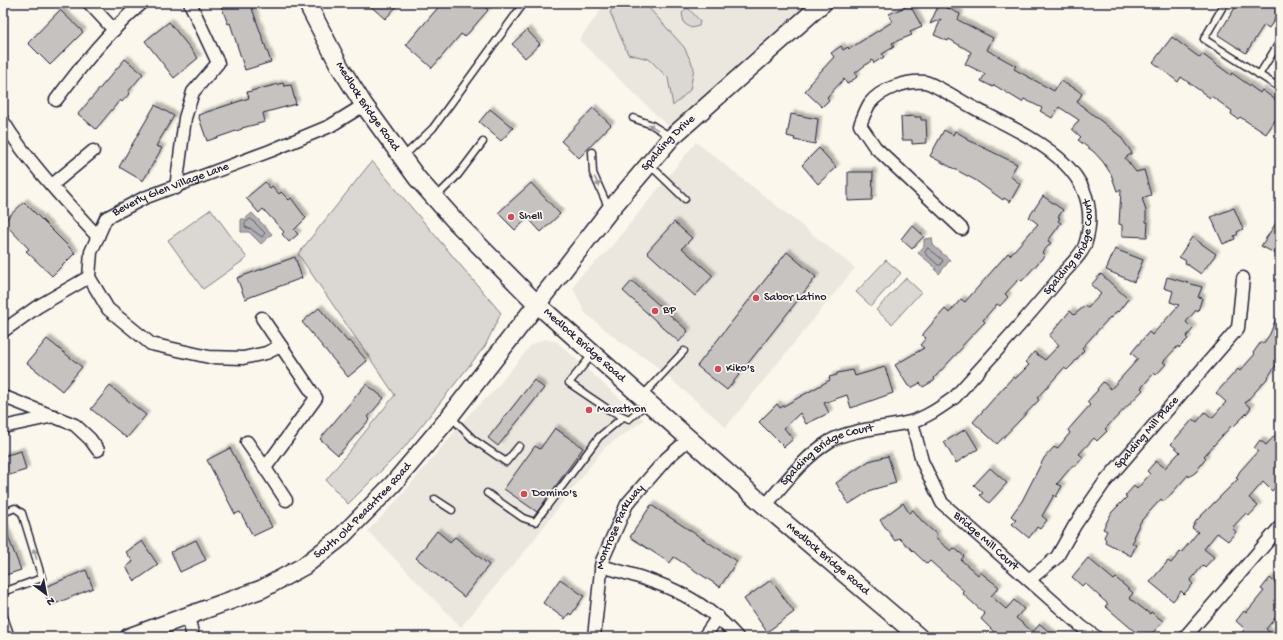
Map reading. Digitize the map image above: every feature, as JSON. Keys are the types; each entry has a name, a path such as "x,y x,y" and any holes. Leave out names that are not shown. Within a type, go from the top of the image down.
{"main road":[{"name":"Medlock Bridge Road","path":"307,3 340,67 364,105 402,158 457,223 537,304 765,506 918,637"},
{"name":"Spalding Drive","path":"537,304 610,210 672,137 823,3"},
{"name":"South Old Peachtree Road","path":"129,637 262,589 304,566 340,538 393,484 450,416 537,304"}],"street":[{"path":"89,3 114,30"},
{"path":"56,100 82,66 114,30 142,3"},
{"path":"176,188 184,118 193,92 218,63 190,3"},
{"name":"Spalding Bridge Court","path":"765,506 802,464 829,442 842,436 912,422 937,410 955,397 1056,283 1084,246 1090,220 1086,193 1073,172 1057,155 1004,124 926,82 896,86 882,93 870,103 860,125 875,147 962,229"},
{"name":"Beverly Glen Village Lane","path":"89,277 91,252 106,218 144,198 176,188 323,129 364,105"},
{"path":"3,121 11,134 52,185 98,237"},
{"path":"52,185 93,151"},
{"path":"3,331 37,307 89,277 108,309 151,344 209,358 242,358 266,353 281,346"},
{"name":"Spalding Mill Place","path":"1029,580 1057,557 1075,525 1104,483 1238,328 1243,278"},
{"path":"262,318 316,398 265,468"},
{"path":"3,398 7,398 75,425 90,439 98,450"},
{"path":"3,427 54,416"},
{"name":"Bridge Mill Court","path":"912,422 922,461 942,502 1029,580 1096,637"},
{"name":"Montrose Parkway","path":"594,637 601,566 627,504 666,458 690,438"},
{"path":"247,442 286,500"},
{"path":"1185,637 1280,527"},
{"path":"601,566 647,578 687,595 718,617 737,637"},
{"path":"188,616 193,637"},
{"path":"704,637 718,617"}],"lane":[{"path":"402,158 433,128 524,3"},
{"path":"1225,3 1204,39 1280,88"},
{"path":"1258,75 1280,41"},
{"path":"633,118 652,125 672,137"},
{"path":"435,198 458,175 483,142"},
{"path":"592,152 593,173 610,210"},
{"path":"649,164 685,199"},
{"path":"594,353 569,383 609,410 628,419 684,351"},
{"path":"450,416 474,440 506,462 518,446"},
{"path":"487,493 523,518 535,522 599,437 623,417"},
{"path":"434,499 452,510"},
{"path":"3,512 15,508 22,513 42,578 3,592"},
{"path":"3,614 11,637"}],"shaded area":[{"path":"606,3 823,3 675,133 579,40"},
{"path":"618,3 647,3 648,7 684,47 694,68 690,90 673,106 668,78 649,59 628,54 610,12"},
{"path":"687,8 700,21 699,26 691,28 684,23 682,13"},
{"path":"696,142 855,268 726,427 652,363 619,341 585,313 573,288 578,278 607,252"},
{"path":"372,161 501,313 485,346 403,449 348,504 326,480 395,395 298,254"},
{"path":"211,209 247,258 203,289 168,240"},
{"path":"886,260 901,273 871,306 856,292"},
{"path":"906,278 921,292 892,324 876,310"},
{"path":"545,339 557,342 644,420 604,448 526,550 461,627 368,531 399,498 472,411 493,392 531,345"}],"water":[{"path":"252,213 272,234 261,244 249,232 241,232 241,219 245,219"},
{"path":"932,238 933,245 950,260 939,274 935,270 936,268 918,253 924,246 924,239"}],"building":[{"path":"220,3 250,3 271,62 245,70 230,23 228,24"},
{"path":"367,3 400,3 385,19"},
{"path":"442,3 480,3 488,10 465,37 461,34 432,68 406,45"},
{"path":"1238,3 1280,3 1280,11 1269,28 1264,25 1246,53 1218,35"},
{"path":"939,4 960,14 958,20 993,38 987,50 1016,66 1014,69 1054,91 1060,81 1076,89 1082,94 1077,102 1120,136 1132,153 1125,158 1136,172 1144,170 1151,195 1142,198 1146,211 1146,222 1148,222 1147,237 1122,236 1122,225 1119,224 1121,190 1117,191 1111,174 1103,162 1094,152 1078,140 1081,137 1072,129 1079,120 1059,107 1052,118 1040,111 1042,108 1024,99 1022,102 994,85 993,87 981,81 985,74 965,64 971,52 949,39 948,41 934,35 941,19 930,24"},
{"path":"910,5 922,27 910,32 912,35 892,43 894,47 882,54 884,57 874,63 872,60 855,73 857,77 847,84 844,79 827,97 829,100 822,107 805,91 811,84 810,83 834,57 831,53 841,46 843,50 848,47 849,49 892,22 889,14"},
{"path":"60,10 83,32 50,65 28,43"},
{"path":"169,22 198,58 174,78 145,41"},
{"path":"527,30 540,44 525,58 512,44"},
{"path":"1172,37 1200,58 1202,54 1231,75 1232,73 1260,93 1262,90 1280,103 1280,113 1266,134 1240,117 1238,119 1231,114 1232,111 1211,96 1210,98 1181,77 1178,82 1153,62"},
{"path":"125,59 143,74 128,92 130,93 122,102 120,100 96,129 78,114"},
{"path":"283,83 284,86 291,85 296,104 263,113 265,122 242,128 207,141 198,115 249,98 247,92"},
{"path":"155,105 174,116 156,146 162,148 143,181 119,167"},
{"path":"593,108 611,125 579,158 561,141"},
{"path":"490,109 513,128 501,141 479,122"},
{"path":"791,114 818,119 815,144 794,140 795,138 787,136"},
{"path":"901,117 921,117 921,120 926,120 927,143 912,144 912,140 902,140"},
{"path":"944,130 953,135 955,131 967,138 966,139 1017,164 1010,176 1020,184 1010,202 1004,198 1003,200 975,180 930,156"},
{"path":"819,148 836,167 818,184 802,165"},
{"path":"848,172 873,172 872,200 848,201"},
{"path":"265,182 270,188 272,186 279,194 281,192 289,200 291,198 306,218 294,230 298,234 289,242 282,234 284,232 263,209 259,213 246,198"},
{"path":"531,183 560,214 541,232 528,218 515,230 498,213"},
{"path":"1043,196 1063,210 1058,217 1060,218 1058,221 1061,223 1048,241 1051,243 1042,253 1045,255 1022,281 1019,279 1005,294 1008,297 1000,306 997,304 983,320 985,322 934,378 935,380 923,387 920,383 911,388 908,386 895,365 924,348 920,345 926,338 922,335 945,309 949,313 961,299 965,302 1008,253 1010,255 1038,224 1029,217"},
{"path":"24,202 75,253 52,276 26,251 29,249 3,222"},
{"path":"1234,208 1243,229 1237,232 1238,234 1234,236 1235,239 1223,244 1211,217"},
{"path":"1280,217 1280,256 1261,246"},
{"path":"674,222 692,238 682,248 713,276 695,296 647,252"},
{"path":"912,225 924,236 912,249 901,239"},
{"path":"1192,237 1216,254 1201,274 1179,257"},
{"path":"1115,249 1143,260 1134,282 1106,270"},
{"path":"787,252 816,277 727,390 697,366"},
{"path":"295,257 302,278 245,299 237,278"},
{"path":"1101,274 1128,299 1118,312 1117,311 1111,318 1110,317 1082,348 1084,350 1073,364 1067,370 1064,368 1037,398 1039,400 997,444 973,422 1013,377 1015,379 1029,365 1026,362 1034,352 1045,360 1059,345 1049,336 1070,311 1074,315 1085,306 1088,308 1101,294 1091,285"},
{"path":"1167,277 1202,287 1198,297 1202,298 1198,311 1196,310 1186,322 1193,329 1186,337 1188,339 1179,348 1178,346 1163,362 1166,364 1156,375 1154,373 1141,388 1143,390 1105,429 1107,431 1097,441 1094,438 1079,454 1083,457 1075,467 1073,465 1057,484 1062,486 1056,497 1054,495 1042,516 1047,520 1040,529 1037,527 1029,538 1012,524 1016,520 1011,516 1022,501 1044,458 1054,447 1057,449 1070,433 1068,430 1090,405 1087,402 1098,390 1097,389 1103,382 1111,389 1138,359 1131,353 1149,332 1152,335 1179,305 1170,302 1173,291 1164,288"},
{"name":"BP","path":"632,281 688,331 679,342 623,291"},
{"path":"319,308 348,342 350,341 367,361 348,377 302,322"},
{"path":"1279,310 1280,359 1266,380 1245,403 1251,408 1234,426 1232,425 1204,456 1206,458 1196,472 1189,477 1188,475 1164,502 1161,499 1141,521 1133,537 1135,538 1132,543 1136,545 1131,556 1105,542 1106,540 1104,537 1107,531 1103,529 1112,512 1127,497 1125,496 1134,486 1137,489 1150,474 1147,471 1156,461 1165,468 1180,452 1171,444 1193,419 1197,422 1205,412 1212,418 1226,402 1216,393 1238,369 1240,371 1255,354 1253,353 1261,342 1263,344 1270,334"},
{"path":"47,339 82,367 62,391 27,363"},
{"path":"885,367 893,393 851,408 847,395 824,403 829,413 806,424 800,413 784,428 793,439 784,447 759,422 777,404 780,408 830,380 829,377 837,375 837,373 853,370 855,376"},
{"path":"534,380 544,388 498,446 488,438"},
{"path":"366,384 384,398 368,417 370,419 338,455 320,439"},
{"path":"110,386 146,415 127,438 91,409"},
{"path":"555,428 583,448 537,512 504,489 535,446 540,449"},
{"path":"966,429 978,449 956,463 944,442"},
{"path":"1280,430 1280,482 1272,491 1263,482 1249,498 1258,506 1249,516 1246,513 1232,528 1236,532 1228,541 1217,533 1204,549 1214,557 1205,567 1203,565 1190,581 1193,584 1184,594 1181,591 1173,601 1150,582 1168,561 1171,563 1180,552 1181,553 1198,532 1192,528 1196,521 1238,479 1236,478 1240,471 1258,451 1254,448 1260,440 1266,445"},
{"path":"230,448 272,527 253,536 240,512 235,514 207,460"},
{"path":"21,451 26,470 3,477 3,456"},
{"path":"888,456 896,483 871,490 849,504 836,483 869,461"},
{"path":"990,468 1007,483 989,503 980,495 983,493 974,485"},
{"path":"903,503 909,513 913,510 937,535 935,538 951,551 954,548 964,556 961,560 978,575 980,572 999,587 991,596 1006,609 1014,600 1024,609 1016,618 1033,632 1040,624 1055,637 999,637 981,619 985,614 962,593 964,591 930,561 927,564 899,538 895,541 880,520"},
{"path":"651,505 737,561 720,587 674,557 670,563 630,537"},
{"path":"3,524 21,570 3,576"},
{"path":"437,531 450,542 455,537 489,565 464,597 416,558"},
{"path":"196,540 206,560 180,572 171,552"},
{"path":"142,541 158,565 135,581 126,567 133,562 126,552"},
{"path":"1088,558 1114,580 1116,578 1133,593 1129,598 1150,614 1151,612 1163,621 1149,637 1141,637 1105,606 1108,604 1085,583 1082,586 1072,577"},
{"path":"86,570 93,588 50,606 43,588"},
{"path":"1270,578 1280,587 1280,612 1266,629 1275,637 1238,637 1245,629 1236,621 1244,611 1246,613 1264,591 1261,589"},
{"path":"560,579 584,596 571,615 569,613 565,619 543,603"},
{"path":"771,580 794,612 767,632 744,599"}],"place":[{"name":"Shell","path":"511,217"},
{"name":"Sabor Latino","path":"756,298"},
{"name":"BP","path":"655,311"},
{"name":"Kiko's","path":"718,369"},
{"name":"Marathon","path":"589,410"},
{"name":"Domino's","path":"524,494"}]}
